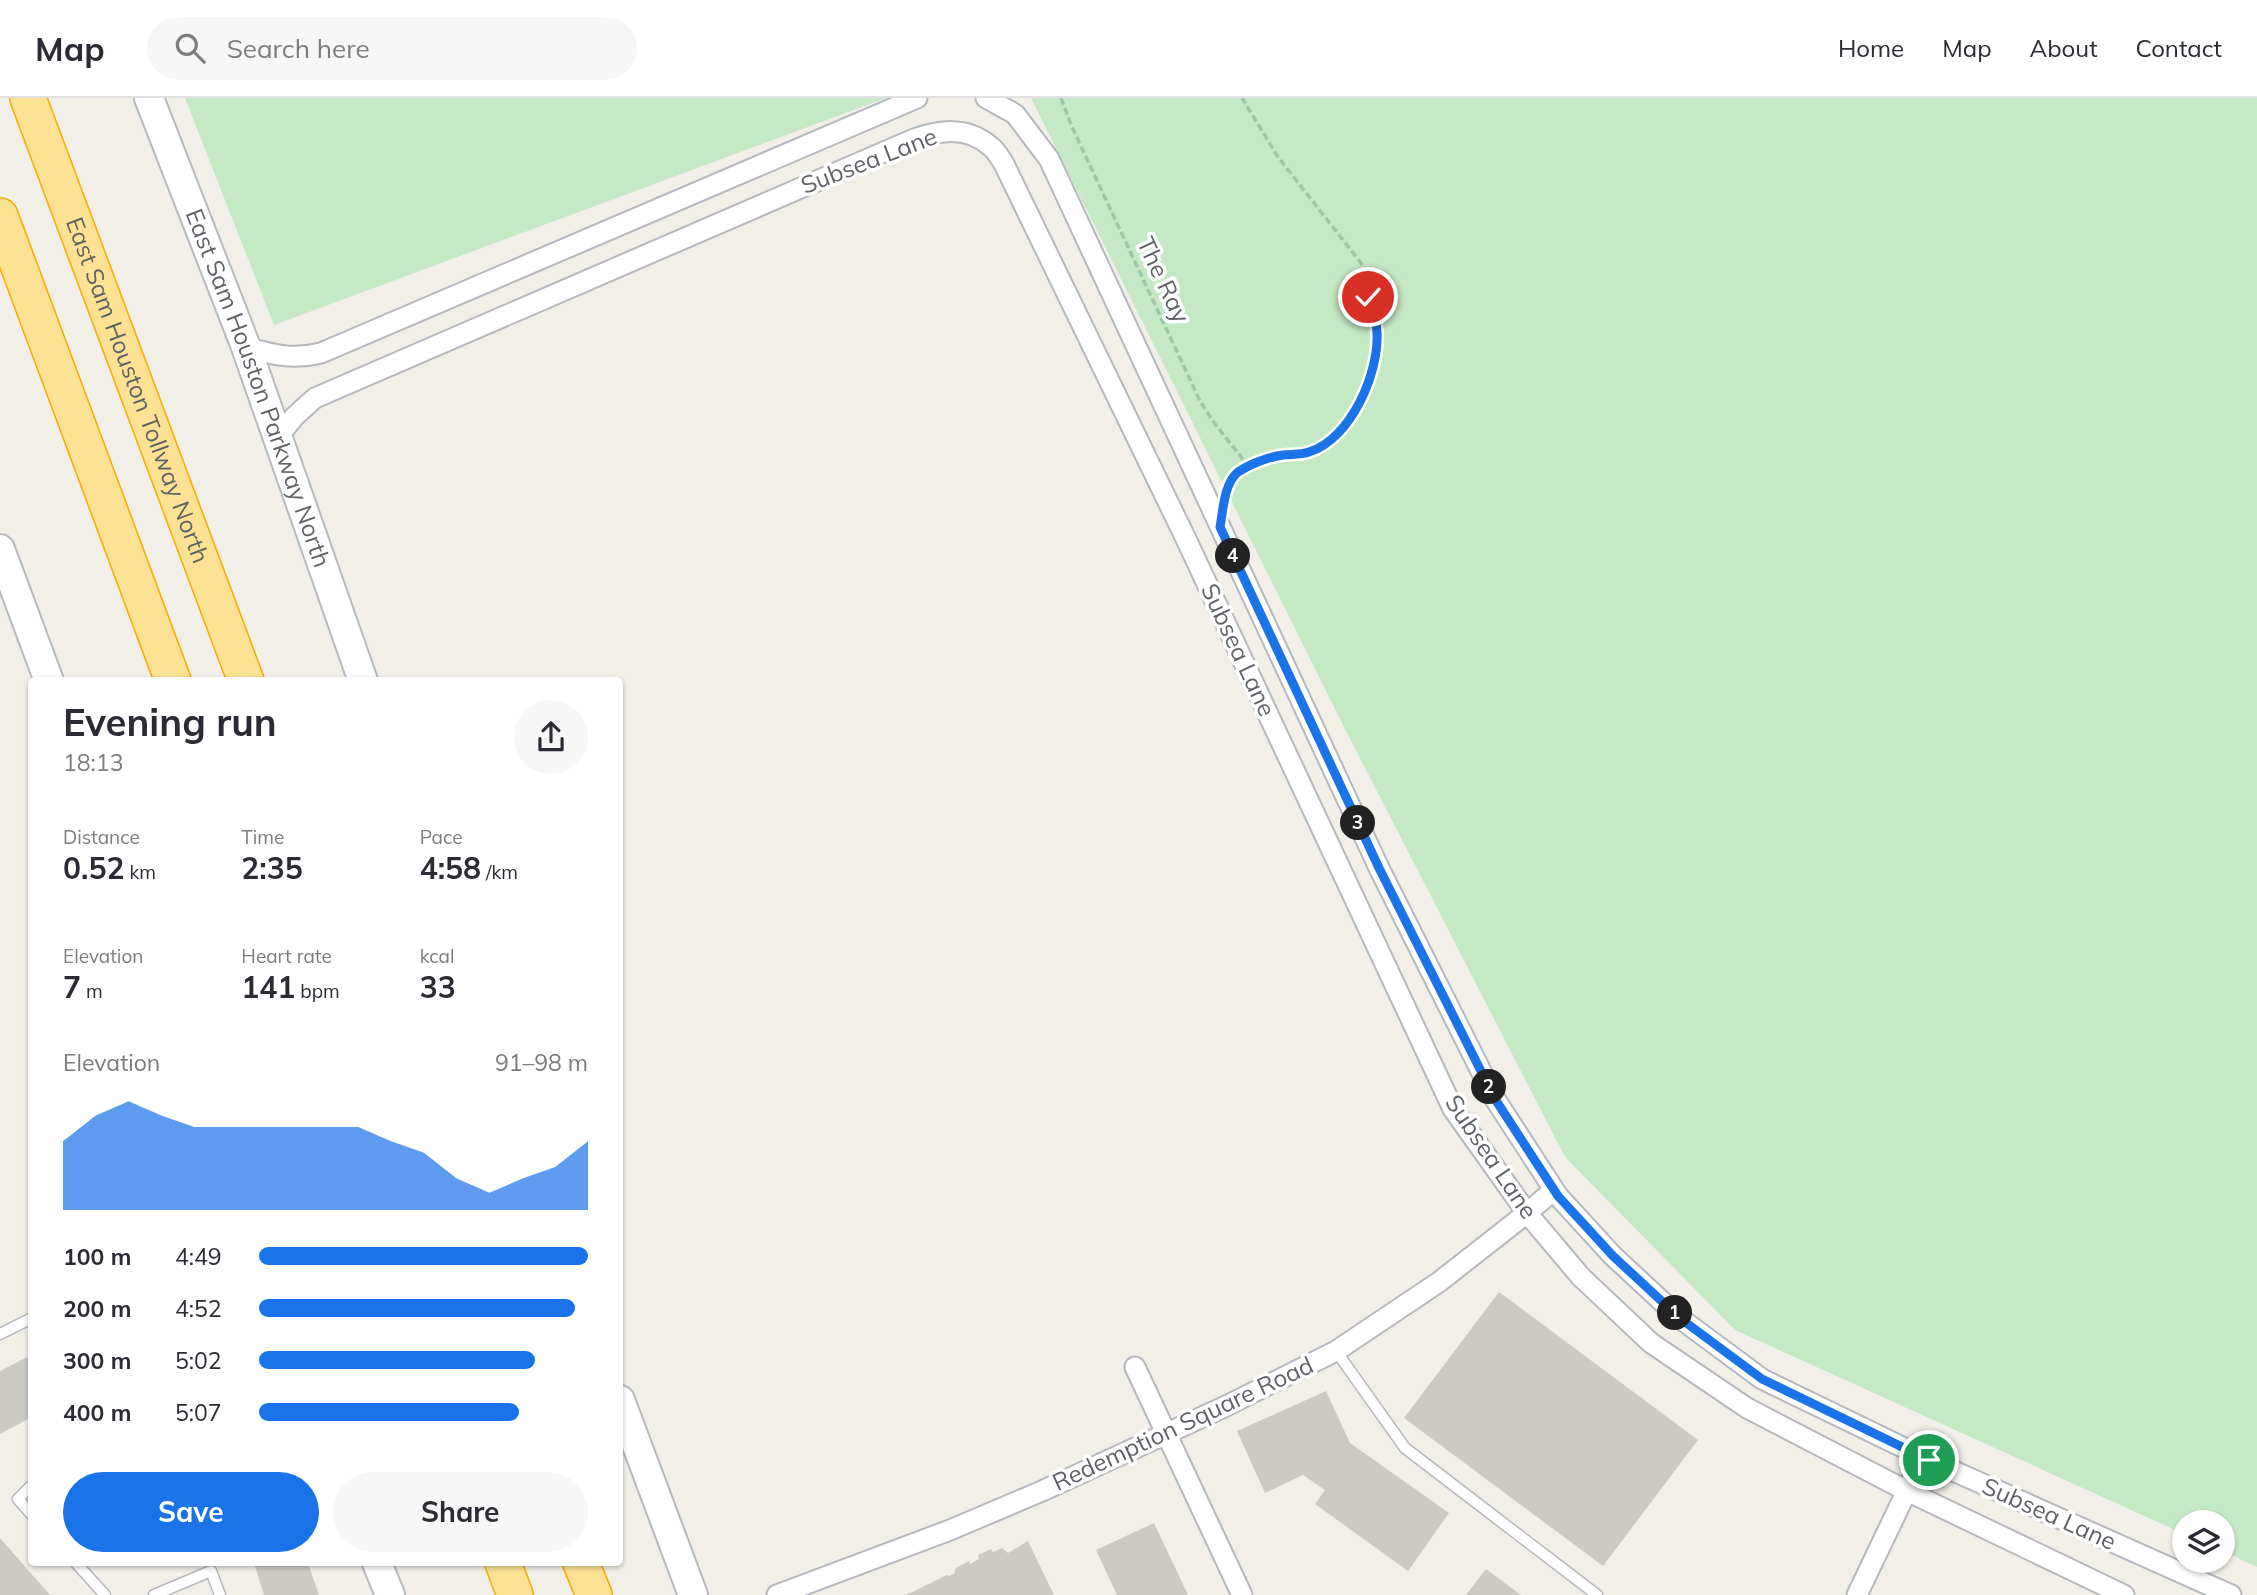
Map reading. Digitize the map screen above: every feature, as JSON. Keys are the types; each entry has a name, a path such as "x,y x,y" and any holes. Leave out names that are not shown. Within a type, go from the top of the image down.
{"highway":[{"name":"East Sam Houston Tollway North","path":"31,104 245,677"},
{"path":"0,216 172,677"},
{"path":"494,1566 502,1595"},
{"path":"504,1566 515,1595"},
{"path":"582,1566 594,1595"}],"main road":[{"name":"East Sam Houston Parkway North","path":"149,98 246,347 362,677"},
{"path":"0,549 48,677"},
{"path":"623,1408 693,1595"},
{"path":"378,1566 390,1595"}],"street":[{"name":"Subsea Lane","path":"246,347 276,355 303,358 321,353 917,98"},
{"name":"Subsea Lane","path":"986,98 1015,114 1049,159 1379,868 1489,1087 1554,1190 1613,1256 1681,1319 1762,1379 1923,1457 2231,1595"},
{"name":"Subsea Lane","path":"277,438 295,416 315,398 914,139 934,132 952,130 971,135 991,146 1004,164 1186,539 1453,1109 1527,1213 1581,1277 1651,1343 1746,1408 1907,1491 2124,1595"},
{"name":"Redemption Square Road","path":"777,1595 821,1583 1042,1491 1336,1351 1438,1282 1554,1190"},
{"path":"1135,1367 1242,1595"},
{"path":"1857,1595 1923,1457"}],"lane":[{"path":"0,1334 28,1320"},
{"path":"1336,1351 1405,1448 1597,1595"},
{"path":"28,1489 18,1499 28,1510"},
{"path":"78,1566 105,1595"},
{"path":"154,1595 210,1567 220,1595"}],"path":[{"name":"The Ray","path":"1061,98 1200,401 1249,467"},
{"path":"1220,527 1229,485 1236,473 1269,458 1310,452 1325,444 1338,432 1363,399 1375,357 1377,333 1361,263 1278,157 1242,98"}],"green space":[{"path":"185,98 886,98 274,325"},
{"path":"1031,98 2257,98 2257,1567 2235,1557 2235,1510 2172,1510 2172,1529 1735,1330 1565,1157 1342,723"}],"building":[{"path":"1499,1292 1698,1440 1603,1566 1404,1418"},
{"path":"28,1359 28,1419 0,1434 0,1371"},
{"path":"1326,1391 1350,1443 1449,1513 1408,1571 1315,1504 1325,1490 1303,1475 1265,1493 1237,1431"},
{"path":"1154,1523 1188,1595 1117,1595 1096,1550"},
{"path":"0,1538 50,1595 0,1595"},
{"path":"1028,1541 1054,1595 906,1595 954,1574 956,1568 969,1561 970,1564 979,1559 978,1555 991,1549 993,1552 1002,1548 1008,1553"},
{"path":"255,1566 309,1566 319,1595 264,1595"},
{"path":"1486,1569 1521,1595 1466,1595"}],"route":[{"path":"1368,297 1377,333 1375,357 1363,399 1352,416 1325,444 1310,452 1269,458 1236,473 1229,485 1220,527 1379,868 1495,1099 1558,1196 1613,1256 1681,1319 1762,1379 1929,1460"}]}
